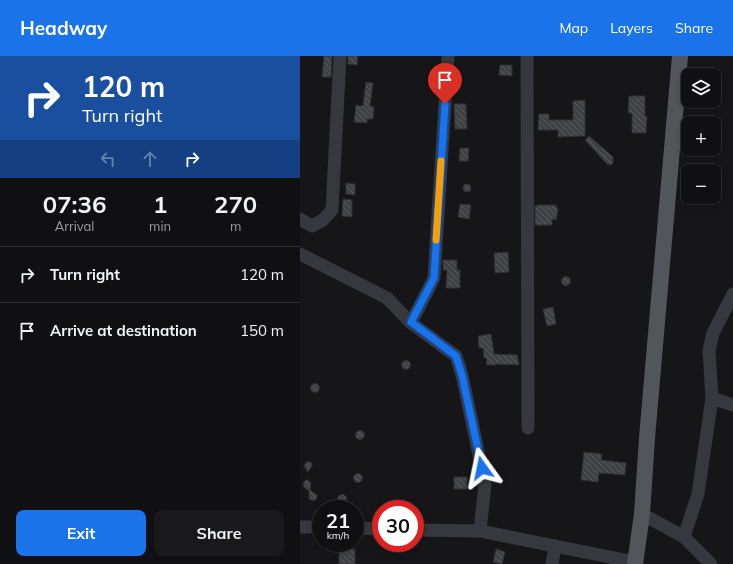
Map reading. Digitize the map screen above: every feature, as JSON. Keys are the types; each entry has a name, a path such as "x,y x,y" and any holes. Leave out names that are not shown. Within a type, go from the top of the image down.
{"main road":[{"path":"635,563 642,514 646,438 680,56"}],"street":[{"path":"300,220 312,226 323,220 332,210 340,56"},
{"path":"411,322 434,278 448,56"},
{"path":"527,56 528,428"},
{"path":"300,254 387,298 411,322 456,356 462,375 485,484 480,531"},
{"path":"684,537 698,494 712,398 709,351 713,333 733,294"},
{"path":"712,398 733,404"},
{"path":"642,514 684,537 694,545 711,564"},
{"path":"300,527 312,527"},
{"path":"424,530 480,531 635,563"},
{"path":"552,564 555,546"}],"building":[{"path":"324,56 332,56 331,77 322,77"},
{"path":"348,56 358,56 357,65 348,64"},
{"path":"500,65 512,65 512,76 499,75"},
{"path":"366,82 373,83 370,106 374,107 373,119 367,119 367,123 354,122 356,105 363,106"},
{"path":"629,96 645,96 645,116 647,116 646,133 632,133 632,113 628,113"},
{"path":"585,100 585,136 558,137 558,130 538,130 539,114 549,114 549,120 573,120 573,101"},
{"path":"454,104 466,104 467,129 455,129"},
{"path":"589,136 613,157 613,163 611,165 607,164 585,140"},
{"path":"460,148 469,148 468,161 459,161"},
{"path":"346,183 355,184 355,195 346,194"},
{"path":"465,184 469,184 471,188 469,192 465,192 463,190 463,186"},
{"path":"343,199 352,200 352,217 342,216"},
{"path":"460,204 471,205 469,219 458,217"},
{"path":"556,205 558,210 556,220 552,219 552,225 535,225 535,206"},
{"path":"508,252 509,272 495,273 494,253"},
{"path":"443,260 457,260 457,270 460,270 460,288 446,288 447,270 443,270"},
{"path":"564,277 568,277 570,281 568,285 564,285 562,283 562,279"},
{"path":"553,307 556,324 547,326 543,309"},
{"path":"491,334 494,354 517,355 519,365 487,365 486,358 484,358 483,348 479,348 478,336"},
{"path":"404,361 408,361 410,365 408,369 404,369 402,367 402,363"},
{"path":"315,383 320,388 315,393 310,388"},
{"path":"358,431 362,431 364,435 362,439 358,439 356,437 356,433"},
{"path":"584,452 602,454 601,460 626,463 625,475 599,473 598,482 581,480"},
{"path":"307,461 312,463 312,466 308,472 304,466"},
{"path":"356,474 360,474 362,478 360,482 356,482 354,480 354,476"},
{"path":"454,477 467,477 467,489 454,489"},
{"path":"307,479 311,483 310,490 317,495 315,500 309,499 309,491 303,486"},
{"path":"340,495 344,495 346,500 338,500"},
{"path":"496,549 505,552 502,564 493,562"},
{"path":"339,552 355,552 355,564 339,564"}],"slow traffic":[{"path":"436,240 441,161"}],"route":[{"path":"445,104 434,278 411,322 456,356 462,375 482,468"}]}
